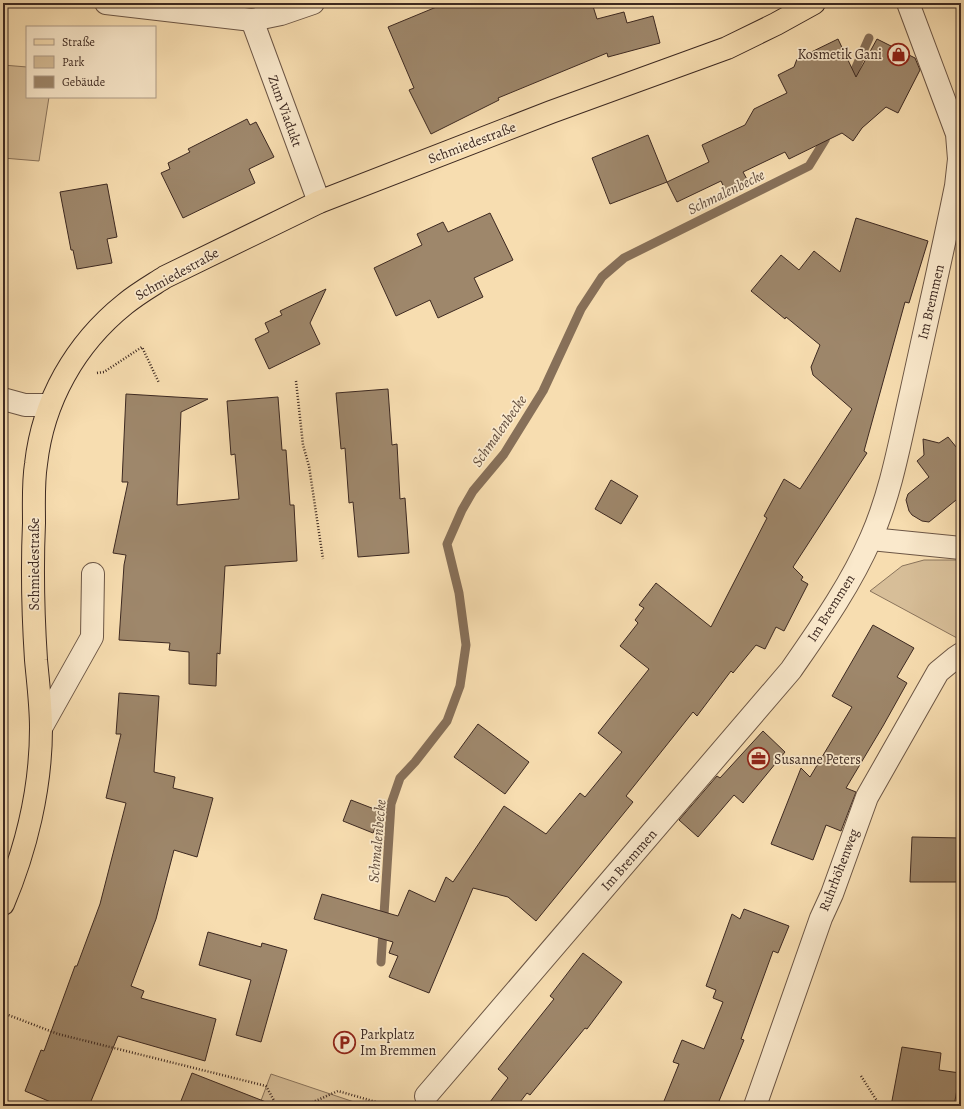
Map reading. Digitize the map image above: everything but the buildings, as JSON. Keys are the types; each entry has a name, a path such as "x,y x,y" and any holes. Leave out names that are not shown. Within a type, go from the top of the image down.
{"main road":[{"name":"Schmiedestraße","path":"3,904 15,875 24,846 38,778 41,728 32,565 36,465 40,437 50,405 63,376 84,344 125,303 165,277 319,202 551,112 727,48 814,3"}],"street":[{"path":"106,3 252,20 281,14 313,3"},
{"name":"Im Bremmen","path":"426,1096 791,670 847,587 871,539 883,507 899,443 956,186 959,159 956,134 908,3"},
{"name":"Zum Viadukt","path":"252,20 319,202"},
{"path":"3,399 25,405 50,405"},
{"path":"871,539 961,548"},
{"path":"41,728 92,637 93,574"},
{"name":"Ruhrhöhenweg","path":"755,1106 820,918 832,894 867,797 938,672 961,654"}],"path":[{"path":"104,372 142,347 159,383"},
{"path":"296,381 303,445 309,466 323,559"},
{"path":"3,1013 58,1034 266,1086 278,1106"},
{"path":"861,1076 879,1106"},
{"path":"304,1106 338,1091 390,1106"}],"green space":[{"path":"3,65 26,67 26,98 49,98 39,161 3,158"},
{"path":"924,560 961,560 961,636 957,638 870,591 902,566"},
{"path":"271,1074 366,1106 259,1106"}],"waterway":[{"name":"Schmalenbecke","path":"849,83 869,38"},
{"name":"Schmalenbecke","path":"381,962 391,804 400,778 415,762 447,721 460,686 466,645 459,593 447,544 462,510 473,491 504,454 543,391 581,309 602,277 624,258 809,166 825,140 828,131"}],"place":[{"name":"Kosmetik Gani","path":"898,54"},
{"name":"Susanne Peters","path":"759,759"},
{"name":"Parkplatz Im Bremmen","path":"345,1042"}]}
